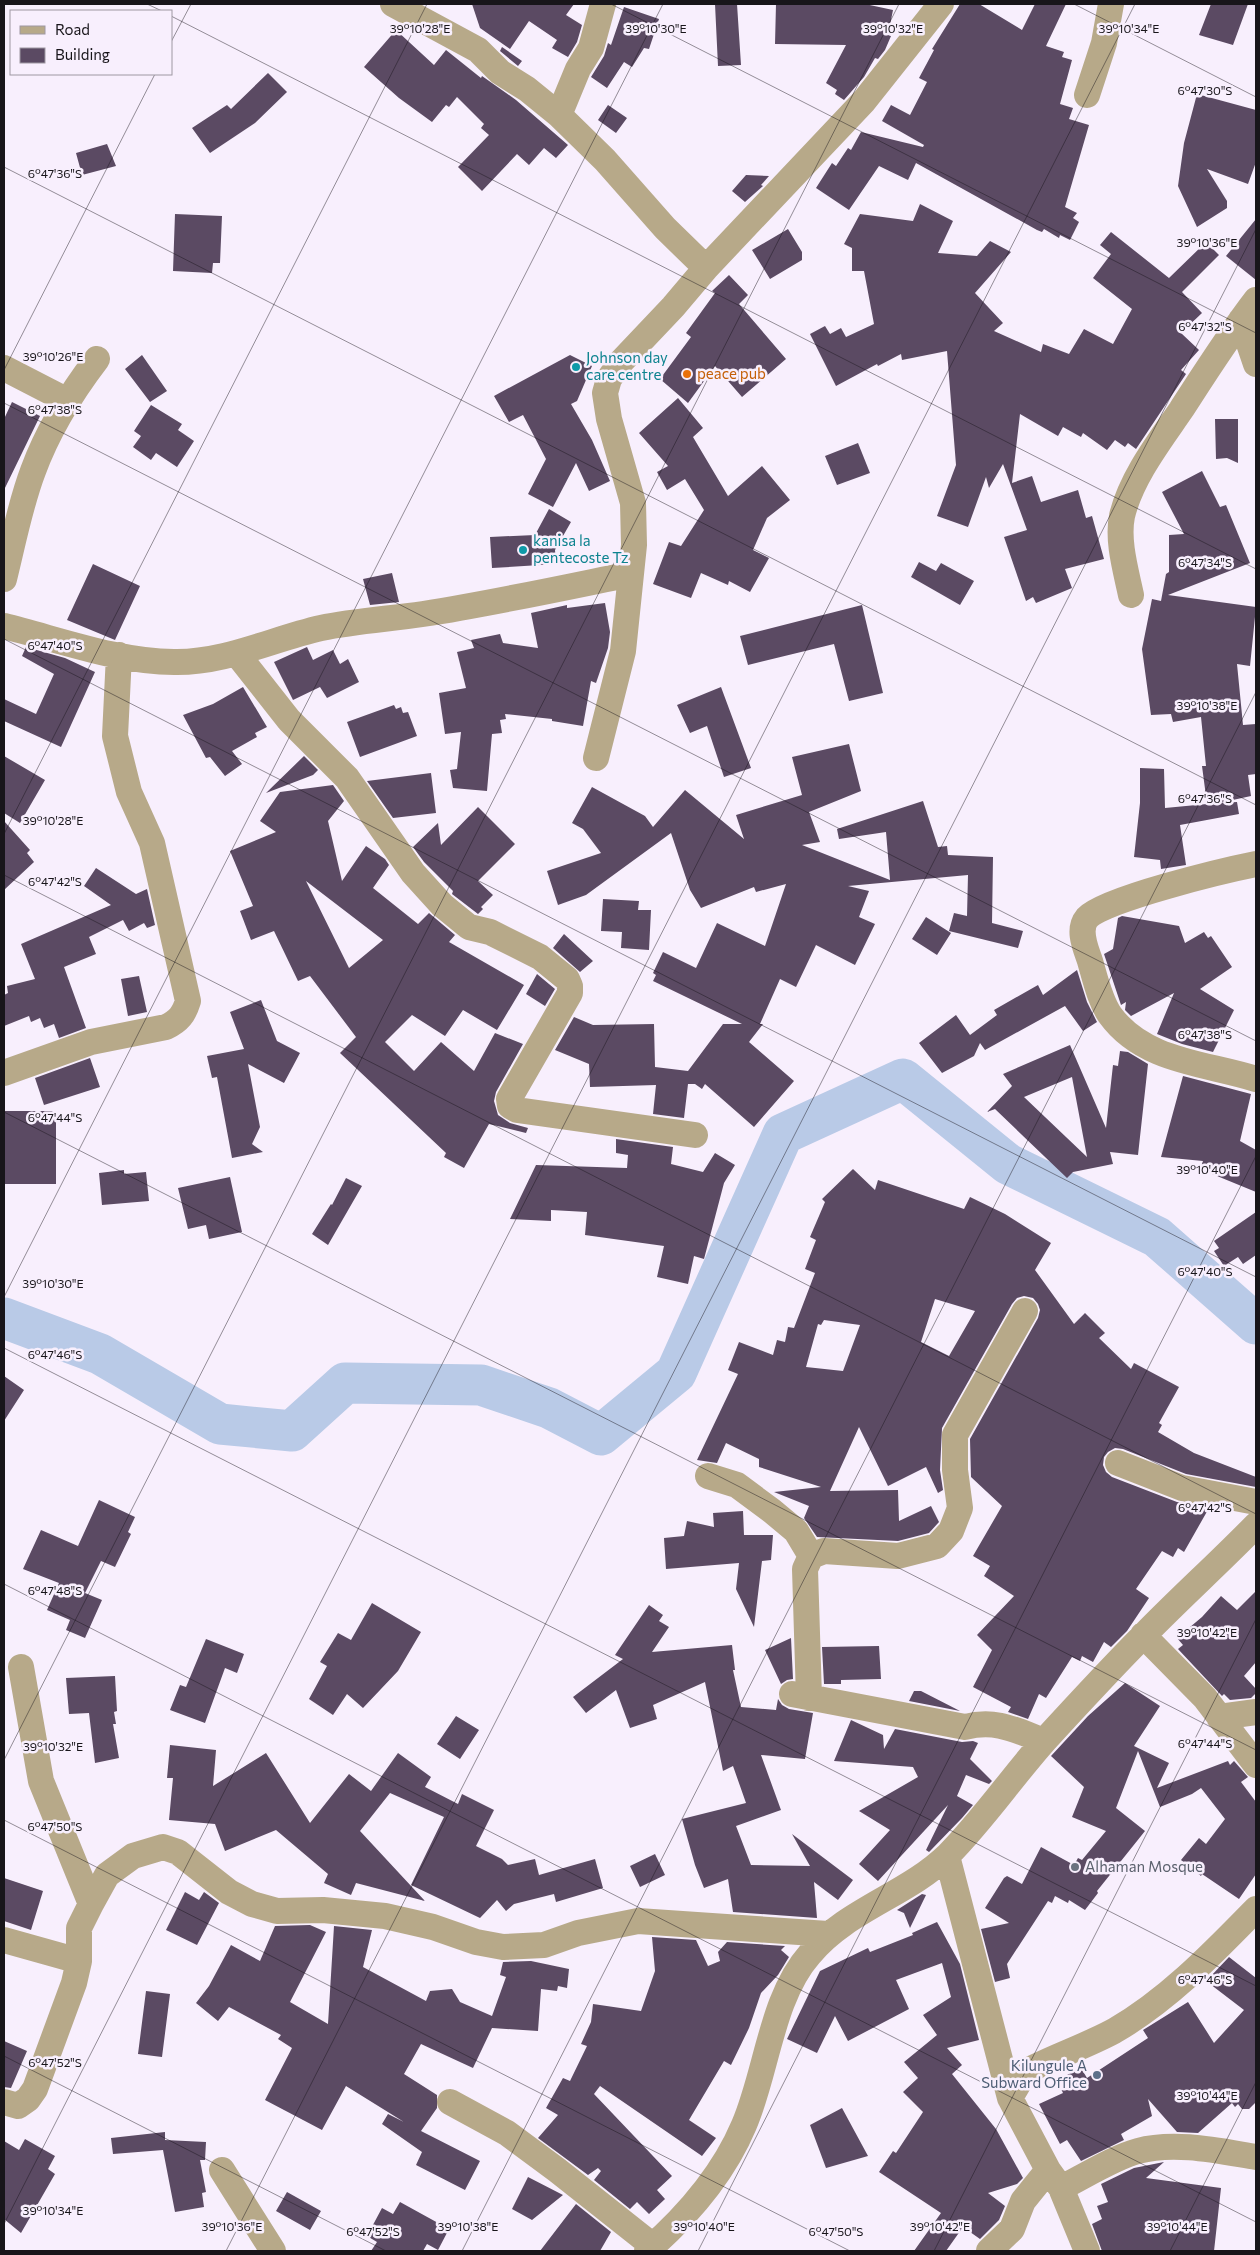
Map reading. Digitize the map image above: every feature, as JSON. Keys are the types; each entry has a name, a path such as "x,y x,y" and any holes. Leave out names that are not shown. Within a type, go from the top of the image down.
{"street":[{"path":"393,4 478,50 500,72 527,89 558,115 605,160 665,228 706,268"},
{"path":"558,115 578,69 591,48 604,4"},
{"path":"596,758 623,651 634,545 633,503 609,419 605,392 609,379 619,364 673,308 706,268 834,130 864,101 940,4"},
{"path":"1087,95 1104,43 1111,4"},
{"path":"1249,310 1256,364"},
{"path":"1131,595 1122,542 1122,517 1132,489 1162,439 1249,310"},
{"path":"4,578 32,472 51,429 68,400 97,359"},
{"path":"4,368 68,400"},
{"path":"4,626 119,655 174,662 201,661 237,654 261,644 322,628 423,614 631,574"},
{"path":"237,654 290,720 347,778 414,873 442,905 469,927 490,932 540,958 567,979 570,993 509,1099 510,1106 517,1110 695,1135"},
{"path":"4,1073 91,1042 166,1027 176,1022 184,1014 188,1001 152,843 129,792 115,736 119,655"},
{"path":"1256,864 1120,900 1088,917 1083,924 1082,931 1093,972 1109,1014 1126,1032 1157,1052 1182,1061 1256,1079"},
{"path":"1025,1311 955,1435 955,1470 960,1508 951,1531 937,1546 898,1556 824,1551 811,1556 805,1569 801,1696 964,1727 980,1723 1001,1724 1044,1742"},
{"path":"1118,1463 1182,1488 1256,1502"},
{"path":"708,1476 737,1485 772,1511 796,1531 811,1556"},
{"path":"450,2102 507,2133 557,2170 650,2249 689,2211 724,2166 745,2125 782,2006 795,1975 808,1955 828,1934 911,1885 947,1856 1044,1742 1143,1635 1256,1525"},
{"path":"1143,1635 1205,1698 1256,1765"},
{"path":"21,1667 41,1781 91,1904"},
{"path":"1220,1717 1256,1712"},
{"path":"4,2102 18,2106 28,2099 35,2088 74,1983 79,1961 79,1928 107,1876 134,1856 163,1847 178,1852 229,1892 252,1904 276,1911 323,1910 385,1916 432,1927 476,1942 503,1947 544,1945 578,1934 638,1920 828,1934"},
{"path":"947,1856 1010,2098 1055,2179 1087,2251"},
{"path":"1010,2098 1019,2081 1033,2068 1113,2031 1145,2009 1211,1955 1256,1909"},
{"path":"4,1940 79,1961"},
{"path":"989,2251 1012,2229 1024,2201 1055,2179 1137,2151 1160,2148 1205,2149 1256,2157"},
{"path":"222,2170 273,2251"}],"building":[{"path":"472,4 574,4 566,15 582,25 577,42 568,57 552,48 557,40 529,21 510,49 480,28"},
{"path":"715,4 737,4 741,65 718,66"},
{"path":"776,4 865,4 893,10 888,35 891,36 885,50 878,59 875,58 864,77 844,100 835,94 837,90 826,83 846,45 775,44"},
{"path":"960,4 979,4 1022,30 1035,4 1066,4 1046,46 1064,52 1062,57 1072,60 1060,104 1073,108 1069,119 1089,125 1065,207 1077,213 1073,218 1079,222 1070,240 1060,235 1059,238 1044,229 1042,232 1037,230 916,163 908,180 879,166 849,210 816,188 832,163 836,166 848,148 851,150 861,132 923,147 924,145 882,121 891,105 910,115 927,82 919,78 934,50 932,49"},
{"path":"1211,4 1248,4 1233,45 1199,35"},
{"path":"624,7 659,19 649,49 644,48 632,67 624,62 607,88 591,77 604,56 608,43 611,45"},
{"path":"396,30 434,65 446,50 481,78 482,76 516,100 568,145 556,158 544,148 529,165 517,154 482,191 458,167 489,135 481,128 484,124 457,97 449,107 446,105 432,122 399,98 364,67"},
{"path":"502,47 522,61 518,66 500,51"},
{"path":"268,73 287,92 255,123 210,153 192,128 227,105 231,109"},
{"path":"1197,94 1256,110 1256,162 1248,184 1207,169 1227,201 1227,208 1197,227 1178,186 1184,143"},
{"path":"608,105 627,118 616,133 598,120"},
{"path":"107,144 116,166 82,175 76,153"},
{"path":"746,175 769,176 761,185 763,186 745,202 732,191"},
{"path":"920,204 953,221 938,253 977,256 990,241 1011,252 975,293 1003,323 994,331 1041,352 1043,344 1069,354 1084,329 1113,344 1132,309 1093,278 1111,254 1100,245 1111,232 1169,278 1206,242 1219,255 1182,292 1202,313 1181,333 1199,350 1181,370 1186,374 1136,449 1128,443 1125,447 1115,440 1107,450 1083,433 1081,437 1063,427 1058,436 1020,414 1012,483 1032,476 1041,502 1078,490 1086,518 1092,516 1104,559 1065,569 1072,588 1036,603 1033,597 1026,601 1004,537 1027,530 1003,464 989,488 986,477 968,527 937,516 956,465 947,351 902,360 901,354 878,366 877,364 836,386 810,334 825,326 830,334 841,328 846,337 874,324 864,271 852,271 852,248 844,244 860,214 913,221"},
{"path":"175,214 222,216 220,263 213,263 212,273 173,271"},
{"path":"1256,219 1256,280 1226,256"},
{"path":"788,229 802,252 802,260 770,279 752,250"},
{"path":"729,275 748,295 739,304 786,359 742,397 715,366 688,403 660,379 691,337 686,333 715,293 712,291"},
{"path":"142,355 167,391 150,402 125,369"},
{"path":"570,355 592,366 577,401 571,404 592,440 610,481 589,491 576,463 553,507 528,494 546,459 523,415 509,422 494,396"},
{"path":"678,398 703,428 693,437 728,496 762,466 790,500 767,518 753,550 769,558 750,592 729,581 728,585 701,573 691,598 653,584 669,542 681,546 704,510 685,479 667,490 657,472 668,466 639,433"},
{"path":"12,402 40,416 4,490 4,419"},
{"path":"151,405 182,424 178,430 194,441 177,467 156,453 151,460 133,447 141,436 134,431"},
{"path":"1215,419 1238,419 1238,463 1227,458 1216,459"},
{"path":"858,443 870,473 837,485 825,456"},
{"path":"1202,471 1220,507 1226,505 1250,563 1168,595 1256,607 1250,666 1237,664 1243,725 1256,724 1256,774 1248,775 1251,796 1219,803 1237,802 1239,814 1180,825 1186,865 1161,869 1160,860 1134,857 1140,803 1140,768 1164,769 1165,808 1207,804 1202,766 1206,766 1201,717 1173,722 1171,714 1151,715 1142,649 1152,599 1161,601 1166,574 1169,572 1169,535 1184,534 1162,492"},
{"name":"kanisa la pentecoste Tz","path":"549,509 571,522 555,550 556,564 492,568 490,537 535,535"},
{"path":"919,562 936,571 941,563 974,581 960,605 911,577"},
{"path":"93,564 140,586 115,640 67,620"},
{"path":"392,573 399,602 370,605 363,579"},
{"path":"605,603 610,632 608,648 596,683 591,681 583,726 552,721 552,719 505,714 506,719 500,720 502,733 492,734 487,791 453,788 450,770 457,769 461,732 445,734 439,693 466,688 457,652 474,648 471,640 500,634 503,643 538,648 531,613 567,605 567,608"},
{"path":"862,605 883,693 849,701 834,644 748,665 740,636"},
{"path":"26,647 65,658 95,672 61,747 4,721 4,699 36,714 54,674 22,656"},
{"path":"307,647 313,660 333,650 340,664 348,659 359,682 327,698 320,687 293,700 274,662"},
{"path":"243,687 267,727 255,733 257,737 232,751 242,764 225,776 210,757 206,758 183,715 213,704"},
{"path":"721,687 751,768 724,777 707,726 690,733 677,705"},
{"path":"394,705 396,709 401,707 403,713 408,712 417,736 360,757 347,722"},
{"path":"849,744 861,791 809,812 820,842 802,845 890,880 886,832 839,839 837,829 923,801 938,847 947,846 948,855 993,857 992,923 1023,931 1018,948 949,931 954,913 967,916 968,875 848,886 869,891 859,917 875,924 855,965 816,945 796,987 780,979 760,1024 763,1024 749,1042 794,1081 754,1127 705,1084 702,1089 695,1084 688,1084 684,1118 653,1114 656,1085 590,1087 589,1064 555,1050 574,1017 593,1025 654,1024 655,1067 688,1071 723,1024 742,1024 653,981 656,975 653,973 663,952 696,968 717,923 765,946 786,884 756,892 754,887 701,908 690,890 671,833 586,895 558,905 547,871 601,853 583,829 572,823 592,787 645,816 653,827 685,790 744,839 736,815 802,795 792,757"},
{"path":"4,756 45,780 20,823 4,813"},
{"path":"304,756 318,770 313,775 266,793"},
{"path":"431,773 436,813 393,818 367,781"},
{"path":"333,785 344,801 328,821 342,881 366,846 385,859 389,865 373,888 418,924 429,913 455,935 449,942 524,985 497,1030 463,1010 445,1036 412,1015 385,1042 414,1071 441,1042 474,1071 495,1033 523,1044 496,1092 494,1101 498,1115 510,1123 528,1128 526,1133 489,1124 464,1168 444,1157 446,1153 340,1053 356,1037 310,976 298,981 274,931 251,940 240,911 253,906 230,851 276,832 260,821 280,792","holes":["306,881 383,940 349,968"]},
{"path":"478,807 515,844 478,881 493,895 481,907 483,909 478,914 452,894 453,891 424,862 413,847 438,823 441,845"},
{"path":"4,821 30,850 27,853 34,862 4,890"},
{"path":"96,868 136,894 147,889 155,925 147,928 144,923 129,931 123,920 89,937 96,954 64,967 86,1028 59,1038 54,1024 44,1028 40,1018 31,1022 29,1016 4,1026 4,995 8,993 7,986 35,979 21,944 111,905 84,886"},
{"path":"603,899 639,901 638,910 651,910 649,950 621,948 622,932 601,931"},
{"path":"1122,916 1179,926 1185,943 1204,932 1208,938 1211,936 1232,967 1200,989 1234,1010 1213,1052 1182,1044 1157,1034 1174,993 1131,1016 1125,1010 1126,1002 1121,1005 1104,954 1113,949 1118,918"},
{"path":"926,917 951,933 937,955 912,939"},
{"path":"564,934 593,961 580,972 553,948"},
{"path":"1077,970 1087,1002 1097,1022 1083,1031 1065,1006 985,1050 980,1043 974,1056 942,1073 919,1043 956,1015 970,1035 997,1015 994,1010 1038,985 1043,995"},
{"path":"537,974 555,989 545,1006 526,994"},
{"path":"139,976 147,1012 128,1016 121,979"},
{"path":"261,1000 277,1041 300,1053 284,1083 248,1064 260,1127 252,1144 263,1152 232,1158 217,1077 212,1078 207,1056 244,1049 230,1012"},
{"path":"1070,1045 1106,1128 1113,1065 1118,1066 1120,1051 1128,1052 1148,1064 1138,1155 1110,1152 1113,1164 1073,1172 1067,1178 995,1109 987,1112 1012,1086 1003,1074","holes":["1072,1077 1087,1157 1024,1097"]},
{"path":"90,1058 100,1087 44,1105 35,1078"},
{"path":"1183,1076 1251,1094 1240,1141 1256,1150 1256,1192 1200,1169 1203,1161 1161,1157"},
{"path":"4,1111 56,1111 56,1184 4,1184"},
{"path":"616,1139 673,1147 671,1164 703,1172 715,1153 735,1165 724,1183 704,1259 694,1256 688,1284 657,1277 664,1246 585,1235 587,1212 551,1210 551,1221 510,1219 536,1165 627,1168 628,1155 616,1153"},
{"path":"853,1169 875,1190 878,1180 964,1209 970,1197 1005,1214 1051,1243 1035,1270 1074,1324 1085,1313 1105,1333 1099,1338 1131,1369 1134,1363 1179,1387 1159,1423 1162,1425 1158,1432 1194,1453 1256,1477 1256,1487 1186,1474 1123,1449 1115,1448 1108,1452 1104,1457 1103,1465 1106,1472 1112,1477 1177,1502 1209,1508 1184,1552 1178,1548 1173,1557 1162,1551 1136,1589 1149,1598 1127,1631 1111,1647 1104,1642 1093,1662 1082,1656 1080,1661 1072,1657 1046,1698 1039,1694 1028,1719 1008,1712 1011,1707 973,1687 992,1650 977,1635 1014,1596 984,1576 990,1566 973,1556 1002,1506 971,1477 970,1439 1038,1318 1040,1310 1033,1298 1024,1296 1017,1298 1012,1304 942,1428 940,1470 943,1490 938,1493 926,1467 888,1486 859,1427 830,1491 898,1490 899,1521 931,1506 939,1522 929,1533 898,1541 817,1537 804,1518 809,1506 774,1492 821,1487 759,1467 759,1459 726,1443 717,1463 697,1460 738,1374 728,1370 739,1342 773,1355 777,1340 785,1342 788,1327 794,1328 815,1273 805,1269 816,1240 810,1237 825,1202 822,1199","holes":["935,1299 975,1311 949,1356 921,1342","824,1320 860,1325 843,1371 806,1367 818,1324 821,1325"]},
{"path":"124,1170 124,1174 146,1172 149,1201 102,1205 99,1173"},
{"path":"230,1177 242,1232 209,1239 206,1225 188,1229 178,1188"},
{"path":"346,1178 362,1186 328,1245 312,1234 332,1205"},
{"path":"1256,1212 1256,1255 1243,1264 1238,1257 1224,1266 1214,1251 1219,1248 1214,1241"},
{"path":"4,1376 24,1390 4,1421"},
{"path":"99,1500 135,1517 128,1532 131,1534 115,1567 101,1561 85,1593 102,1600 85,1638 66,1630 70,1620 47,1610 59,1583 23,1569 41,1530 78,1546"},
{"path":"743,1511 744,1535 773,1535 771,1560 762,1561 754,1627 736,1589 739,1563 666,1569 664,1538 684,1536 687,1521 714,1527 713,1513"},
{"path":"1256,1591 1256,1662 1244,1676 1256,1689 1256,1693 1251,1698 1230,1700 1224,1694 1222,1696 1178,1649 1183,1645 1177,1638 1202,1617 1221,1596 1237,1610"},
{"path":"372,1603 421,1632 398,1671 363,1708 347,1694 333,1715 309,1699 327,1666 320,1662 338,1633 351,1640"},
{"path":"649,1605 663,1615 659,1621 669,1627 652,1652 732,1645 735,1670 733,1670 741,1707 776,1710 778,1699 782,1705 789,1709 813,1713 805,1759 761,1755 781,1810 736,1826 751,1865 810,1866 792,1834 853,1880 838,1900 814,1882 817,1918 733,1912 728,1879 704,1888 695,1865 682,1819 746,1803 733,1766 723,1771 705,1682 653,1705 657,1719 630,1728 616,1690 586,1713 573,1697 623,1659 615,1655"},
{"path":"791,1638 793,1679 781,1684 765,1650"},
{"path":"206,1639 244,1654 237,1673 225,1668 205,1723 170,1710 180,1685 186,1687"},
{"path":"879,1646 881,1679 841,1680 841,1684 824,1684 822,1647"},
{"path":"115,1676 117,1711 114,1712 116,1724 113,1724 119,1758 95,1763 89,1713 69,1714 66,1678"},
{"path":"1125,1683 1160,1706 1134,1746 1169,1763 1157,1788 1228,1761 1230,1765 1234,1761 1248,1777 1241,1782 1256,1802 1256,1874 1239,1899 1202,1874 1201,1876 1181,1860 1199,1838 1206,1844 1225,1819 1201,1788 1192,1794 1160,1807 1138,1751 1116,1808 1145,1831 1097,1891 1098,1893 1085,1910 1069,1900 1068,1903 1055,1896 1052,1903 1048,1901 1007,1964 1010,1978 995,1982 981,1929 1009,1923 985,1908 1004,1878 1007,1876 1022,1884 1041,1847 1074,1865 1078,1858 1082,1860 1106,1831 1072,1817 1084,1787 1051,1756 1088,1716"},
{"path":"914,1691 921,1691 960,1711 909,1701"},
{"path":"456,1716 479,1730 460,1759 437,1744"},
{"path":"851,1720 883,1735 884,1749 895,1729 962,1742 973,1741 978,1743 970,1759 992,1781 989,1784 966,1775 957,1796 973,1805 929,1852 926,1850 948,1805 878,1881 859,1864 890,1830 859,1811 918,1777 913,1767 834,1761"},
{"path":"170,1745 216,1750 213,1786 266,1753 310,1823 349,1774 371,1791 398,1753 431,1777 425,1787 458,1804 462,1794 494,1810 476,1846 502,1859 508,1865 535,1859 539,1875 595,1859 603,1888 556,1902 554,1894 514,1904 506,1911 497,1900 480,1918 411,1885 444,1817 390,1793 360,1831 425,1901 356,1883 351,1895 324,1883 328,1874 276,1830 225,1851 215,1824 169,1820 173,1778 167,1778"},
{"path":"655,1854 665,1875 640,1887 630,1866"},
{"path":"4,1878 43,1891 31,1930 4,1921"},
{"path":"185,1892 199,1900 204,1892 219,1903 197,1945 166,1930"},
{"path":"922,1894 926,1895 910,1928 904,1913 897,1910"},
{"path":"937,1922 960,1964 979,2040 947,2048 962,2065 952,2074 996,2129 1023,2178 1017,2184 988,2193 1005,2206 999,2220 980,2239 963,2227 946,2251 914,2251 941,2213 879,2172 893,2151 896,2153 923,2112 903,2092 918,2078 904,2062 937,2035 923,2015 951,1997 942,1963 896,1980 909,2009 848,2041 835,2016 817,2053 787,2039 820,1971 868,1948 870,1952 913,1935 912,1933"},
{"path":"310,1925 326,1932 290,2002 328,2024 334,1926 372,1930 363,1967 426,2001 430,1991 452,1989 460,2002 492,2016 506,1977 500,1975 503,1962 531,1961 569,1969 567,1988 558,1986 557,1991 541,1989 538,2031 492,2028 473,2068 421,2044 404,2074 437,2095 437,2108 421,2131 480,2161 465,2190 416,2165 422,2152 382,2124 388,2114 404,2122 346,2086 322,2130 265,2100 292,2048 278,2039 281,2035 229,2007 218,2021 196,2003 209,1986 231,1945 260,1961 275,1926"},
{"path":"652,1937 696,1940 708,1966 720,1961 718,1952 727,1942 785,1946 781,1950 789,1957 778,1975 761,1993 749,2028 731,2065 724,2061 689,2120 716,2138 702,2156 600,2086 594,2094 672,2176 657,2190 665,2199 649,2214 637,2202 630,2209 594,2180 601,2171 598,2168 588,2175 538,2138 558,2115 546,2108 563,2078 570,2081 587,2046 581,2044 591,2022 593,2004 641,2011 655,1971"},
{"path":"1229,1957 1256,1978 1256,2102 1249,2109 1242,2109 1238,2104 1235,2107 1232,2103 1198,2133 1177,2132 1148,2099 1152,2116 1121,2134 1124,2140 1081,2161 1067,2140 1060,2144 1039,2104 1063,2093 1057,2080 1081,2068 1087,2078 1148,2038 1143,2030 1188,2002 1214,2043 1244,2010 1210,1984 1210,1977"},
{"path":"146,1991 170,1994 162,2057 138,2054"},
{"path":"4,2041 27,2051 11,2088 4,2087"},
{"path":"842,2108 868,2156 826,2168 810,2125"},
{"path":"165,2132 165,2140 206,2142 205,2160 200,2160 206,2192 202,2193 204,2207 175,2212 163,2150 113,2154 111,2138"},
{"path":"25,2139 55,2156 48,2169 55,2174 21,2233 4,2219 4,2141 19,2150"},
{"path":"1164,2162 1146,2178 1221,2188 1214,2251 1102,2251 1092,2224 1102,2219 1097,2206 1108,2202 1101,2184 1134,2168"},
{"path":"528,2177 563,2195 532,2220 512,2209"},
{"path":"287,2192 321,2211 310,2230 276,2211"},
{"path":"400,2202 449,2229 438,2250 427,2244 423,2251 371,2251 377,2242 367,2236 382,2208 393,2214"},
{"path":"576,2204 611,2232 600,2251 540,2251"}],"waterway":[{"path":"4,1318 100,1354 220,1424 292,1431 345,1383 481,1385 549,1408 601,1435 676,1373 783,1134 903,1079 1008,1164 1157,1237 1256,1324"}],"place":[{"name":"Johnson day care centre","path":"576,367"},
{"name":"peace pub","path":"687,374"},
{"name":"kanisa la pentecoste Tz","path":"523,550"},
{"name":"Alhaman Mosque","path":"1075,1867"},
{"name":"Kilungule A Subward Office","path":"1097,2075"}]}
